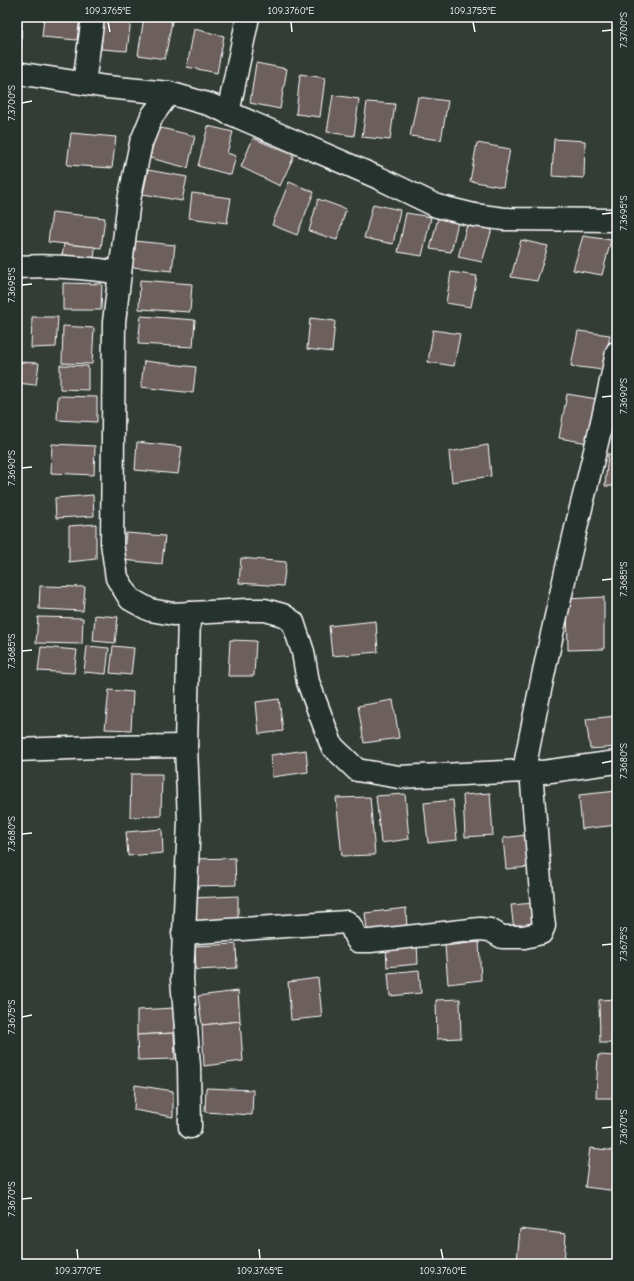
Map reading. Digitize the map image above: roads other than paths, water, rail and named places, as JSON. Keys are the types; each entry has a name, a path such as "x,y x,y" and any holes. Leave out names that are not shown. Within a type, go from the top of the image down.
{"street":[{"path":"84,83 93,17"},
{"path":"228,112 248,17"},
{"path":"17,73 169,93 210,105 379,178 437,206 474,215 504,219 617,220"},
{"path":"169,93 152,116 141,143 130,200 114,322 112,543 117,578 130,599 150,610 173,614 264,610 283,615 293,622 302,652 308,682 332,746 357,770 399,777 528,771 544,772 617,762"},
{"path":"17,266 75,266 120,274"},
{"path":"183,932 347,922 352,926 354,937 358,941 480,929 490,930 506,937 524,937 541,933 544,926 544,918 528,771 542,679 617,352"},
{"path":"189,613 186,746 188,821 182,979 190,1066 190,1127"},
{"path":"17,750 186,746"}]}
